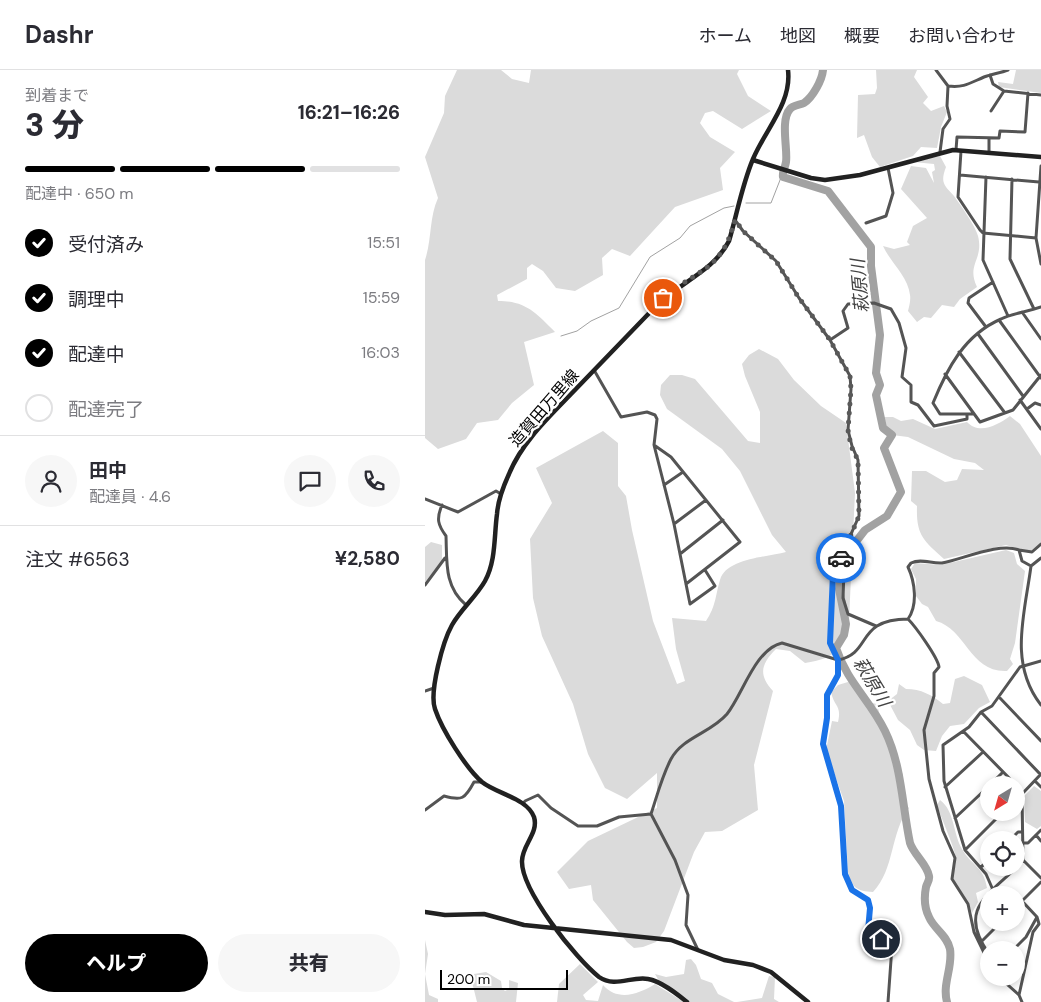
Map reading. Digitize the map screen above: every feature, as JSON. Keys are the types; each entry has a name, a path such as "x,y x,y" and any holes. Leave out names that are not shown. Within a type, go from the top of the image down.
{"main road":[{"name":"造賀田万里線","path":"523,804 495,791 483,782 467,764 439,719 433,699 445,641 451,626 485,580 490,568 501,494 512,466 530,439 663,298 717,260 729,241 753,160 779,114 788,82 788,70"},
{"path":"753,160 825,180 842,179 940,152 959,150 1041,157"},
{"path":"523,804 533,816 535,822 522,857 524,875 556,929 593,971 606,980 613,982 642,978 652,980 687,1002"},
{"path":"425,912 445,915 484,914 509,922 556,929 663,939 724,960 753,965 771,972 804,1001"}],"street":[{"path":"936,70 949,86 947,106 949,119 943,128 940,152"},
{"path":"949,86 966,87 1008,70"},
{"path":"990,76 993,84 1004,91 1041,95"},
{"path":"991,111 1004,91"},
{"path":"1028,93 1025,132 1000,131 999,138 957,137 960,175 959,197 983,233 1009,237 1036,238"},
{"path":"989,138 989,153"},
{"path":"1041,166 1036,238 1041,264"},
{"path":"866,223 887,216 893,193 888,167"},
{"path":"960,175 1039,182"},
{"path":"986,176 983,260 1008,316"},
{"path":"1012,179 1009,259 1034,309"},
{"path":"735,220 743,231 776,261 799,298 830,340 850,376 848,430 851,446 858,460 859,516 840,559 843,569 842,587 846,611 876,626"},
{"path":"986,327 968,303 969,298 993,282"},
{"path":"830,340 848,328 843,311 848,304 874,303 891,309 896,316 905,343 905,356 901,372 902,376 911,385 911,402 918,405 934,426 967,419 967,414"},
{"path":"973,414 940,414 933,403 945,374 959,352 986,327 1008,316 1041,307"},
{"path":"1022,312 1041,339"},
{"path":"945,374 980,422 1013,410 1041,376 999,320"},
{"path":"978,334 1023,396"},
{"path":"959,352 1005,413"},
{"path":"594,370 621,417 647,412 655,415 657,419 655,445 674,524 690,604 715,586 705,570"},
{"path":"1020,400 1041,428"},
{"path":"1027,408 1035,403 1041,405"},
{"path":"655,445 671,457 740,542 686,584"},
{"path":"664,485 683,472"},
{"path":"425,499 458,512 495,491 501,494"},
{"path":"674,524 706,500"},
{"path":"441,506 438,522 439,528 446,536 445,558 452,588 466,605"},
{"path":"680,554 723,520"},
{"path":"908,619 911,614 914,588 914,580 908,567 911,563 919,561 941,563 1005,547 1032,552 1041,544"},
{"path":"1019,550 1022,561 1031,566"},
{"path":"425,585 445,558"},
{"path":"1041,558 1031,566 1020,649 1023,666 1041,705"},
{"path":"843,569 833,574 830,643 838,660 836,681 828,690 827,695 827,718 823,736 823,749 841,806 845,874 852,890 868,900 870,908 868,931 892,946 888,1002"},
{"path":"698,950 687,925 688,895 675,860 651,814 671,759 679,748 726,715 737,701 755,666 769,648 782,643 838,660 855,652 876,626 895,620 908,619 919,629 923,642 938,660 939,667 934,673 934,696 924,730 929,779 943,831 955,858 952,879 961,896 968,904 974,932 980,944"},
{"path":"980,867 965,850 945,787 943,745 963,731 981,712 992,706 1020,667 1041,661"},
{"path":"425,691 434,688"},
{"path":"999,697 1041,741"},
{"path":"981,712 1041,774 1025,791"},
{"path":"963,731 1007,776"},
{"path":"945,787 983,751"},
{"path":"999,776 1003,772"},
{"path":"1035,781 1041,787"},
{"path":"425,810 444,796 459,800 464,797 474,782 483,782"},
{"path":"955,818 980,794"},
{"path":"523,804 525,801 538,795 570,823 587,828 619,817 651,814"},
{"path":"965,850 994,821"},
{"path":"1025,843 1028,843 1041,830"},
{"path":"1036,835 1041,841"},
{"path":"1025,862 1041,878"},
{"path":"997,886 1007,876"},
{"path":"1025,898 1041,882"},
{"path":"980,903 977,906 974,920 982,941 992,931"},
{"path":"1019,995 1033,932 1039,924 1037,917 1025,904"},
{"path":"1022,941 1037,917"},
{"path":"1009,986 1019,995 1022,1002"}],"shaded area":[{"path":"457,70 501,70 512,79 529,83 531,70 739,70 737,74 748,96 771,111 742,129 713,111 705,113 700,123 710,137 735,152 720,168 723,190 675,207 630,256 612,249 602,258 603,275 575,291 556,288 543,271 532,264 527,268 527,279 497,295 498,301 516,303 530,309 555,332 524,342 534,385 512,403 498,420 477,423 466,439 438,449 425,438 425,260 433,213 438,198 425,157 444,113 445,96"},
{"path":"876,70 917,70 914,77 928,97 923,103 931,111 944,106 947,112 941,127 937,148 921,147 913,156 880,167 872,157 864,135 857,138 858,95 875,94 877,88"},
{"path":"1016,70 1041,70 1041,93 999,87 998,82 1013,84"},
{"path":"940,156 946,167 943,177 944,183 968,216 978,236 979,251 973,273 977,287 960,299 954,307 942,305 931,318 924,317 917,322 908,311 910,303 909,288 883,246 894,249 910,245 907,242 913,226 927,218 901,189 911,166 926,168 934,183 932,172 935,170 934,164 913,162"},
{"path":"759,349 778,359 794,380 821,406 846,423 855,493 849,620 840,646 824,659 805,663 790,651 776,649 767,660 763,675 773,691 754,765 758,810 722,831 705,832 694,852 664,931 656,942 634,948 593,900 591,885 569,889 557,872 588,841 657,808 657,773 627,799 605,788 588,754 573,704 542,636 533,598 530,539 552,503 536,468 603,431 618,443 618,486 626,496 653,621 677,684 685,681 676,649 672,618 706,621 714,606 720,580 730,567 749,560 786,552 772,535 740,471 722,449 667,409 660,395 661,385 670,375 682,375 695,379 748,441 760,443 760,412 742,364 749,355"},
{"path":"1010,416 1020,424 1041,456 1041,545 1029,552 1006,545 944,559 926,542 920,531 917,506 911,501 912,471 926,471 945,482 957,480 962,469 984,470 975,463 954,459 908,437 892,435 884,428 882,417 893,417 901,421 913,419 935,429 967,422 977,428 989,427 1000,423"},
{"path":"431,542 442,545 442,561 425,582 425,547"},
{"path":"1006,550 1014,553 1017,564 1025,571 1015,643 1010,659 1013,664 1007,671 995,670 985,665 976,658 955,632 936,621 928,607 922,604 916,596 916,579 911,569 915,563 941,565"},
{"path":"964,676 982,685 990,702 979,708 964,724 950,726 942,736 936,751 924,750 917,745 910,730 898,720 888,701 897,694 899,684 906,689 926,693 943,704 950,703 955,679"},
{"path":"848,682 858,684 872,703 877,704 884,732 903,775 901,801 909,808 898,828 885,873 873,892 856,888 848,872 844,801 826,750 832,721 838,722 839,716 831,692 838,685"},
{"path":"1034,786 1041,791 1041,826 1037,829 1025,822 1025,795"},
{"path":"940,800 949,810 962,849 980,871 980,876 983,876 985,881 986,886 980,886 980,891 976,893 978,902 972,913 953,880 956,863 955,855 937,805"},
{"path":"425,940 428,954 425,974"},
{"path":"691,959 696,965 701,979 712,983 718,994 734,1002 689,1002 659,981 655,974 666,977 684,974 686,960"},
{"path":"580,964 598,982 583,995 586,1000 598,1001 603,985 615,993 629,995 655,984 684,1002 557,1002 559,984"},
{"path":"486,972 501,981 502,988 505,991 509,989 509,980 518,983 516,1002 477,1002 472,982 474,974"},
{"path":"425,974 429,995 438,999 438,1002 425,1002"},
{"path":"769,976 775,977 774,999 779,1002 737,1002 762,998"}],"waterway":[{"name":"萩原川","path":"823,70 819,83 811,97 804,103 791,108 787,114 785,120 786,162 783,177 828,191 871,247 871,266 880,335 876,373 880,385 876,395 883,428 892,435 884,448 901,492 887,516 865,530 851,548 842,571 839,589 846,624 844,635 836,648 846,671 873,710 891,744 901,786 910,843 914,852 926,867 929,876 925,894 926,910 931,921 946,940 950,949 951,956 946,989 947,1002"},
{"path":"746,203 771,203 782,175"},
{"path":"561,336 577,331 591,321 619,308 650,257 680,238 690,226 724,208 734,206"}],"way so far":[{"path":"663,298 676,287 717,260 729,241 735,220 738,221 743,231 760,244 776,261 799,298 830,340 850,376 848,430 851,446 858,460 859,520 844,547 841,558"}],"route":[{"path":"841,558 841,568 833,574 830,643 838,660 838,675 836,681 828,690 827,718 823,744 841,806 845,874 852,890 868,900 870,908 867,923 868,931 871,935 881,939"}]}
